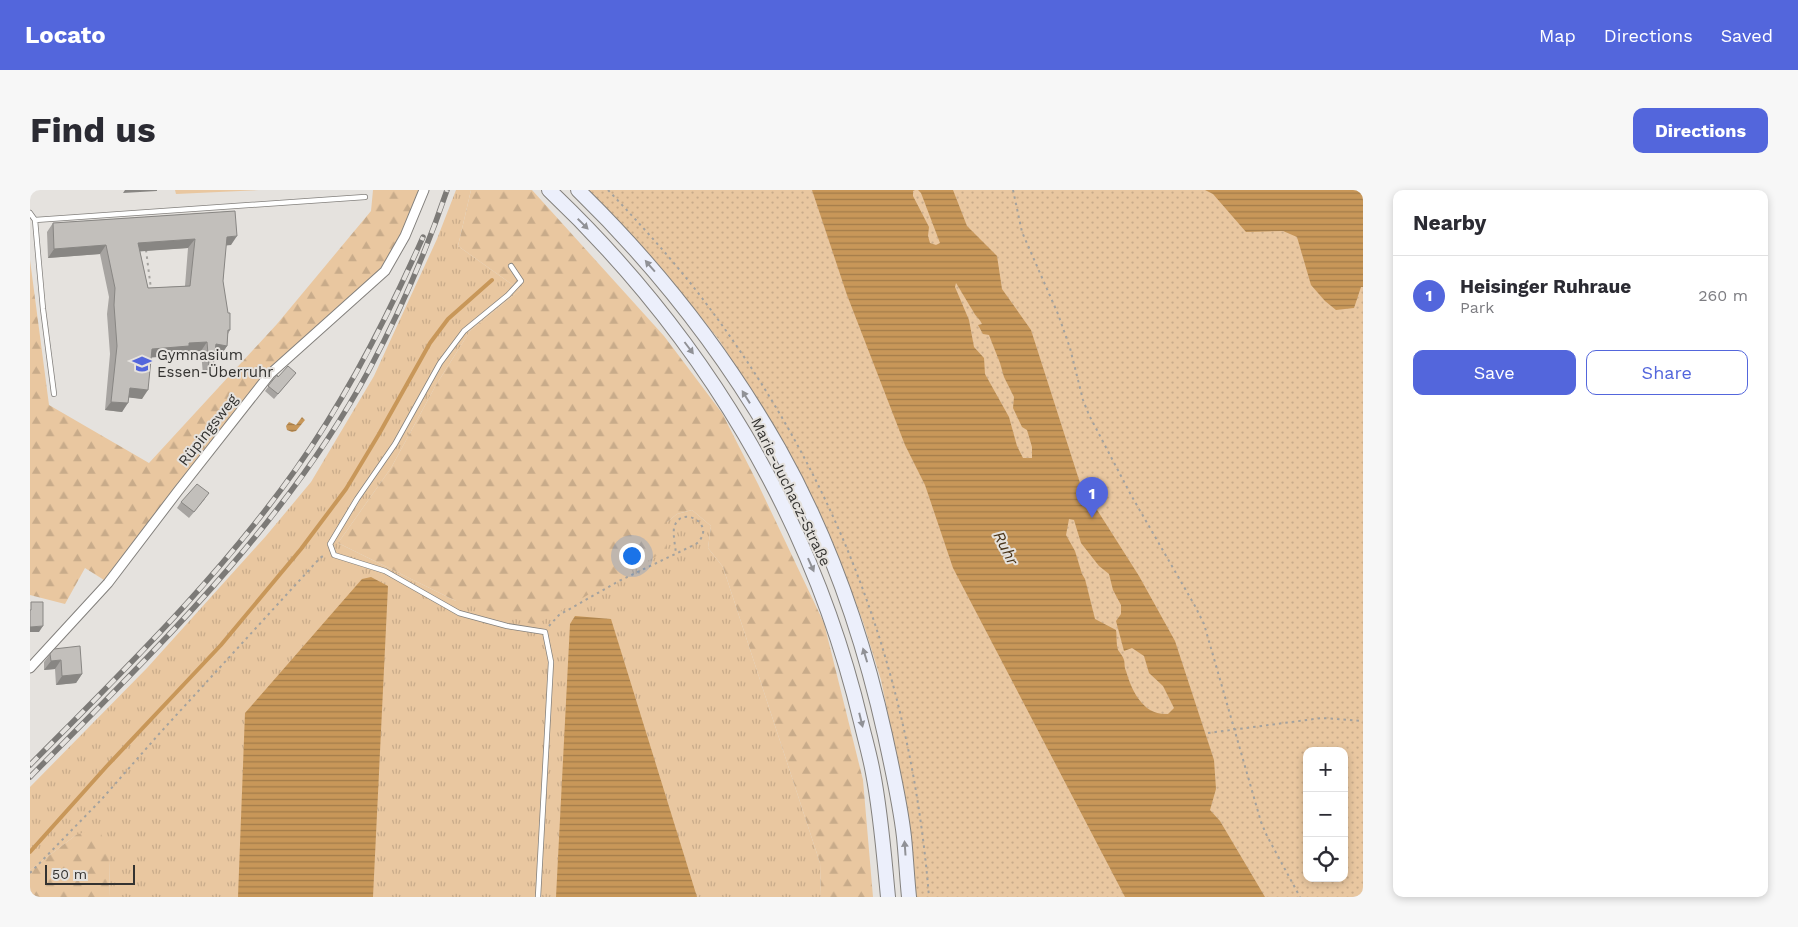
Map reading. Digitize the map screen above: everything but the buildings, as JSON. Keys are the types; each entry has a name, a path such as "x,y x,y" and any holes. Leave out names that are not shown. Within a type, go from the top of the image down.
{"main road":[{"name":"Marie-Juchacz-Straße","path":"549,190 598,239 652,299 694,355 733,412 792,523 814,573 836,634 855,697 873,772 888,897"},
{"name":"Marie-Juchacz-Straße","path":"578,190 611,222 661,278 712,344 779,450 809,510 846,599 873,683 895,781 904,836 908,897"}],"street":[{"name":"Rüpingsweg","path":"30,668 108,583 270,374 385,271 405,236 424,190"}],"lane":[{"path":"35,220 365,196"},
{"path":"30,213 35,220 43,309 54,394"},
{"path":"511,266 521,281 508,295 464,331 440,363 394,444 357,499 330,544 334,555 385,571 459,613 506,626 545,632 551,662 538,897"}],"path":[{"path":"1013,190 1022,232 1061,323 1083,400 1131,495 1200,615 1208,636 1261,822 1300,897"},
{"path":"146,250 152,297"},
{"path":"545,632 558,615 700,541 703,531 701,523 693,517 684,517 676,523 674,533 676,552"},
{"path":"30,873 101,800 320,558 332,550"},
{"path":"1208,733 1322,718 1363,721"}],"green space":[{"path":"175,190 259,190 176,194"},
{"path":"373,190 422,190 403,235 383,269 281,359 176,487 104,580 85,568 65,604 30,595 30,260 49,405 149,463 277,324 371,211"},
{"path":"456,190 471,190 458,246 520,290 470,331 436,385 391,468 338,543 456,601 667,522 677,514 692,510 711,526 708,548 723,567 820,863 821,897 109,897 110,860 76,835 30,870 30,787 147,668 266,536 311,482 374,376 437,239"},
{"path":"471,190 532,190 664,336 722,413 824,623 863,780 873,897 821,897 820,863 723,567 708,548 711,526 692,510 677,514 667,522 667,550 535,625 456,601 338,543 391,468 436,385 470,331 520,290 458,246"},
{"path":"588,190 1363,190 1363,897 914,897 896,754 881,680 863,622 839,558 784,444 719,340 671,280"},
{"path":"99,827 110,860 109,897 30,897 30,870 76,835"}],"water":[{"name":"Ruhr","path":"812,190 915,190 913,191 913,196 929,227 928,236 930,243 936,245 940,243 921,193 918,190 953,190 967,226 997,256 1002,289 1031,330 1080,483 1139,576 1175,641 1214,760 1216,789 1210,810 1220,821 1265,897 1125,897 953,568 925,485 905,445 847,295","holes":["956,283 981,322 982,324 978,325 983,334 989,335 1004,377 1014,397 1013,408 1022,427 1027,430 1032,447 1032,458 1023,458 1017,446 1009,417 985,374 984,358 974,347 969,320 955,287","1069,519 1074,520 1081,543 1099,566 1109,574 1113,590 1121,605 1121,614 1116,621 1124,651 1132,648 1144,656 1149,673 1163,686 1174,708 1168,714 1152,711 1140,701 1125,670 1124,659 1118,650 1116,630 1095,619 1085,579 1075,551 1066,535"]},
{"path":"1205,190 1363,190 1363,287 1361,287 1354,308 1336,310 1311,285 1297,237 1283,231 1246,232 1213,194"},
{"path":"302,417 305,420 296,431 287,430 286,426 289,422 296,425"},
{"path":"371,577 388,586 373,897 238,897 245,713 362,579"},
{"path":"575,616 611,619 697,897 556,897 570,624"}],"waterway":[{"path":"30,852 106,767 221,645 301,549 346,489 430,343 448,319 492,280"}],"railway":[{"path":"30,777 123,683 214,585 298,482 335,427 369,370 412,281 447,190"},
{"path":"30,765 203,586 296,469 315,442 365,356 423,237"}],"place":[{"name":"Gymnasium Essen-Überruhr","path":"142,364"},
{"name":"Heisinger Ruhraue","path":"1092,518"}]}
